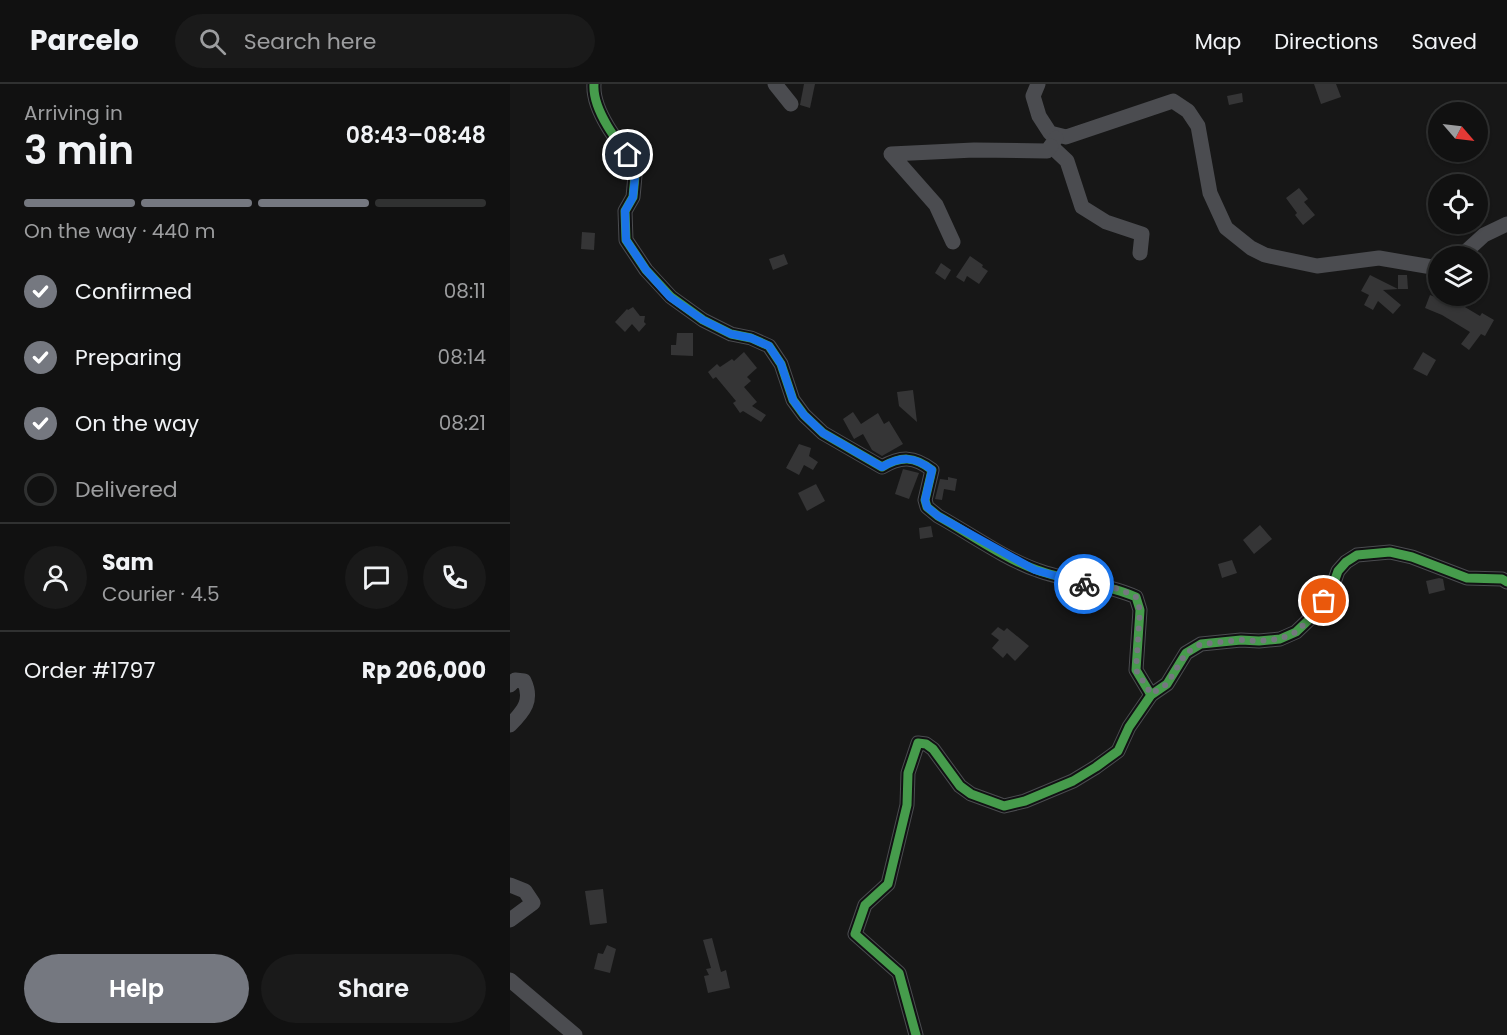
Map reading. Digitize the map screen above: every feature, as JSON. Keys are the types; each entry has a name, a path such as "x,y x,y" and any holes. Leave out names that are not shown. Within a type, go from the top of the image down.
{"street":[{"path":"594,84 596,105 620,145 636,165 633,197 625,211 626,240 646,270 670,297 712,325 731,334 751,338 769,346 781,364 793,400 804,415 823,433 882,467 896,459 908,459 921,462 932,470 925,500 927,507 938,516 1035,570 1080,583 1119,589 1136,597 1140,610 1136,670 1151,694"},
{"path":"775,84 791,104"},
{"path":"1038,84 1033,96 1039,116 1067,161 1082,207 1106,222 1143,234 1140,253"},
{"path":"953,242 936,205 891,154 974,150 1047,151 1054,140 1173,101 1188,111 1198,126 1210,193 1227,228 1251,248 1265,255 1317,266 1379,258 1428,266"},
{"path":"1472,246 1484,235 1507,224"},
{"path":"916,1035 900,973 855,934 865,905 888,884 907,805 908,773 918,743 926,744 933,749 960,786 971,794 1004,806 1025,801 1073,781 1118,751 1129,727 1151,694 1167,684 1186,653 1201,644 1280,639 1296,632 1317,612 1331,591 1338,571 1357,555 1389,552 1412,557 1467,578 1502,579 1507,582"},
{"path":"510,685 515,680 524,681 529,691 525,707 510,726"},
{"path":"510,885 525,891 533,903 510,920"},
{"path":"510,980 575,1035"}],"building":[{"path":"804,84 815,84 810,108 800,105"},
{"path":"1314,84 1336,84 1341,97 1321,104"},
{"path":"1242,93 1243,102 1229,105 1227,96"},
{"path":"1299,188 1308,199 1304,202 1315,215 1303,225 1286,198"},
{"path":"582,232 595,233 594,250 581,249"},
{"path":"784,254 788,264 773,270 769,259"},
{"path":"970,256 988,271 979,284 967,276 964,282 956,277"},
{"path":"941,263 951,270 945,280 935,273"},
{"path":"1370,275 1398,289 1383,290 1401,305 1393,314 1378,301 1373,310 1364,305 1369,295 1361,291"},
{"path":"1398,275 1407,275 1408,289 1398,289"},
{"path":"1428,300 1428,306 1463,306 1480,316 1482,313 1494,320 1485,336 1481,334 1469,350 1461,344 1470,332 1442,315 1425,308"},
{"path":"633,307 640,316 645,316 646,324 639,332 632,324 625,332 615,322 627,309"},
{"path":"677,333 693,333 693,356 671,355 671,345 676,345"},
{"path":"744,352 757,368 747,377 751,381 744,387 757,402 752,406 766,415 761,422 743,411 740,413 733,403 736,401 716,377 713,379 708,372 717,364 720,367 732,359 734,361"},
{"path":"1423,352 1436,360 1427,376 1413,369"},
{"path":"913,390 917,422 899,406 897,392"},
{"path":"853,412 861,424 878,413 884,424 889,421 903,444 882,456 872,450 863,434 854,439 843,419"},
{"path":"799,444 811,448 809,456 818,462 813,470 804,465 799,475 786,468"},
{"path":"903,469 919,473 909,499 895,494"},
{"path":"948,477 957,479 955,491 944,489 942,500 935,499 940,479 948,480"},
{"path":"816,484 825,501 807,511 798,493"},
{"path":"1260,525 1272,539 1254,554 1243,540"},
{"path":"931,526 933,537 920,539 919,528"},
{"path":"1232,560 1237,573 1222,578 1218,564"},
{"path":"1443,579 1445,590 1429,594 1426,581"},
{"path":"998,627 1004,631 1007,628 1029,646 1015,661 1007,653 1003,658 992,648 999,640 991,634"},
{"path":"603,889 607,923 590,925 585,891"},
{"path":"712,938 721,972 726,970 730,988 708,993 704,976 709,975 706,969 711,968 703,940"},
{"path":"607,945 616,949 610,973 594,969 598,953 603,954"}],"cycle path":[{"path":"594,84 597,105 602,116 636,165 633,197 625,211 626,240 646,270 671,297 703,320 731,334 751,338 769,346 781,364 793,400 804,415 823,433 882,467 901,459 907,459 919,462 932,470 925,500 927,507 938,516 1000,553 1025,565 1049,574 1136,597 1140,610 1136,670 1151,695"},
{"path":"916,1035 899,973 855,934 865,905 888,884 907,805 908,773 918,743 926,744 933,749 960,786 971,794 1004,806 1025,801 1073,781 1118,751 1129,727 1151,695 1167,684 1186,653 1201,644 1280,639 1296,632 1317,612 1331,591 1338,571 1357,555 1390,552 1412,557 1467,578 1502,579 1507,582"}],"way so far":[{"path":"1084,584 1119,589 1136,597 1140,610 1136,670 1151,694 1167,684 1186,653 1201,644 1219,641 1280,639 1296,632 1317,612 1324,601"}],"route":[{"path":"628,155 636,165 633,197 625,211 626,240 646,270 670,297 703,320 731,334 751,338 769,346 781,364 793,400 804,415 823,433 864,459 882,467 896,459 908,459 921,462 932,470 925,500 927,507 938,516 1035,570 1084,584"}]}
